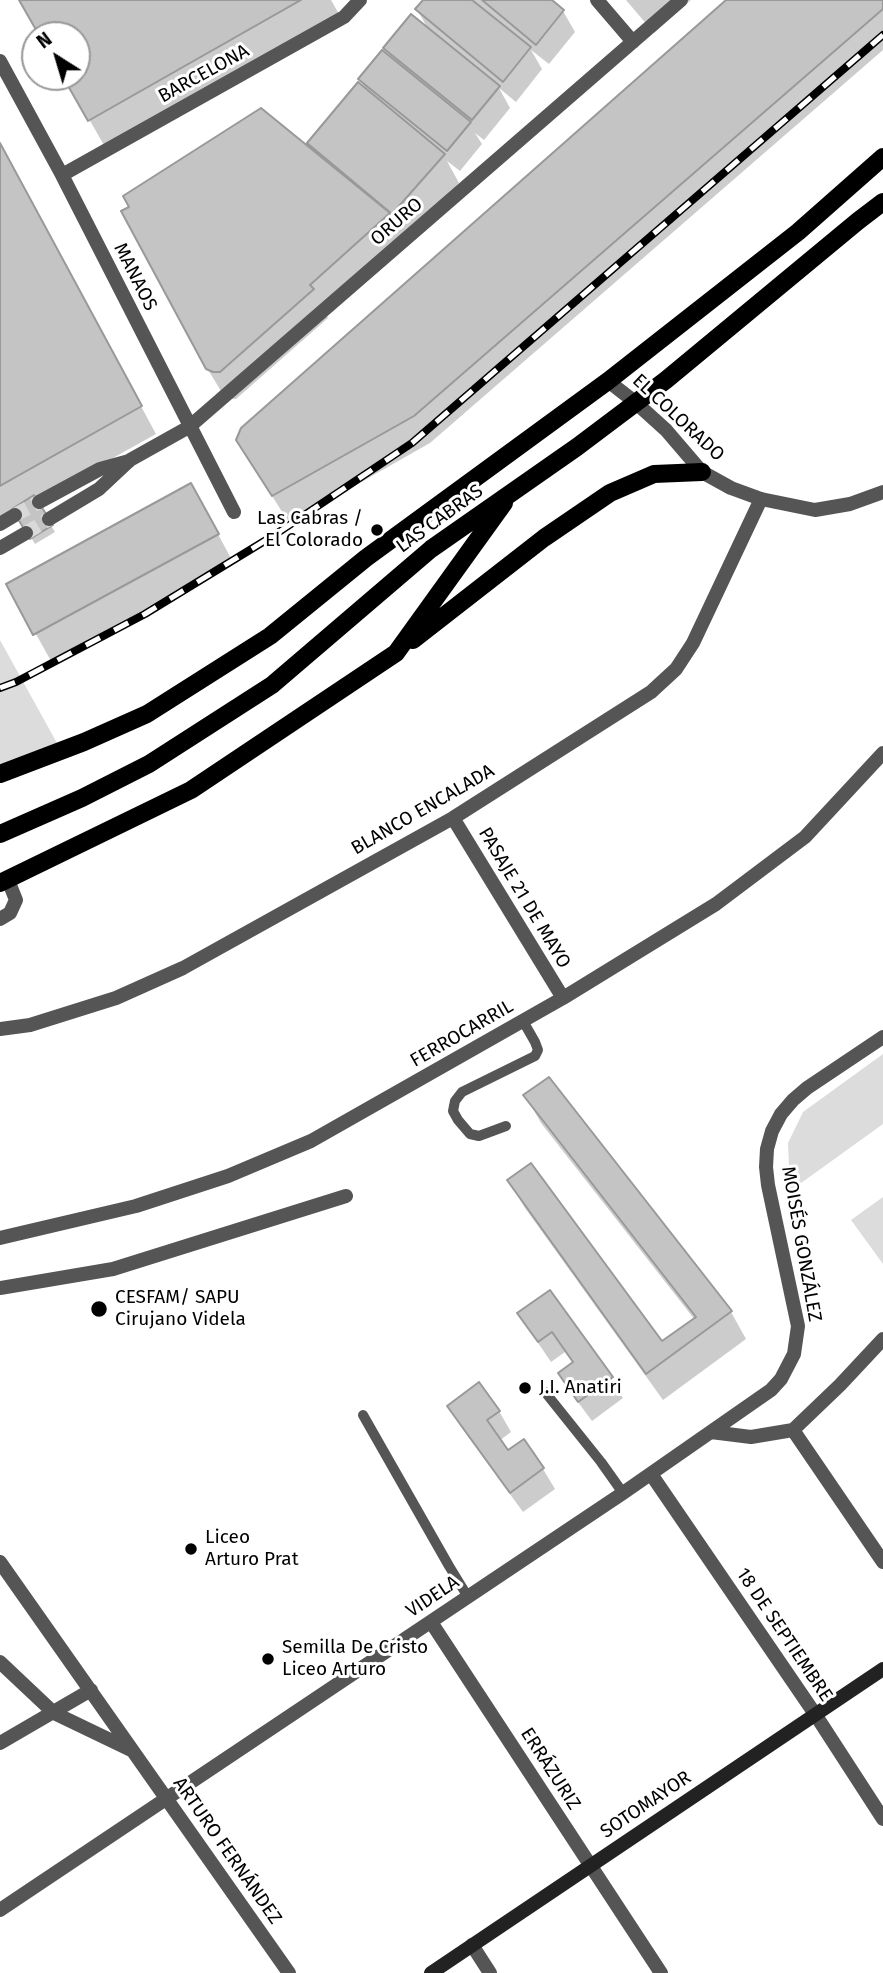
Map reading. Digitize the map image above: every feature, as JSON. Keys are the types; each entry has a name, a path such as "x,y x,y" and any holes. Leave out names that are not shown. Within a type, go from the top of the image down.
{"main road":[{"name":"LAS CABRAS","path":"0,774 84,742 147,714 270,636 366,558 608,381 798,232 883,157"},
{"name":"LAS CABRAS","path":"0,834 82,798 149,764 272,685 431,549 577,447 666,380 883,202"},
{"path":"4,882 191,790 396,653 544,538 610,493 654,474 702,472"},
{"path":"396,653 513,491"},
{"name":"SOTOMAYOR","path":"430,1973 883,1669"}],"street":[{"name":"BARCELONA","path":"62,175 344,17 360,0"},
{"path":"597,0 633,42"},
{"name":"ORURO","path":"38,502 80,478 130,460 189,428 681,0"},
{"name":"MANAOS","path":"0,61 62,175 234,512"},
{"name":"EL COLORADO","path":"608,381 666,430 702,472 731,488 761,499 815,510 850,503 883,492"},
{"name":"ORURO","path":"49,519 99,489 130,460"},
{"name":"BLANCO ENCALADA","path":"0,1029 30,1025 116,998 183,968 453,818 651,692 676,669 693,643 761,499"},
{"path":"0,524 15,515"},
{"path":"0,548 26,533"},
{"name":"FERROCARRIL","path":"0,1238 136,1206 228,1176 311,1141 563,998 716,904 805,836 883,753"},
{"name":"PASAJE 21 DE MAYO","path":"453,818 563,998"},
{"path":"0,919 9,912 16,900 4,882"},
{"name":"MOISÉS GONZÁLEZ","path":"711,1432 771,1390 789,1367 797,1340 796,1311 768,1185 767,1149 772,1131 781,1114 807,1088 883,1037"},
{"path":"0,1287 113,1269 346,1196"},
{"path":"711,1432 751,1437 793,1430 841,1385 883,1339"},
{"path":"793,1430 883,1562"},
{"name":"VIDELA","path":"0,1910 711,1432"},
{"name":"18 DE SEPTIEMBRE","path":"651,1474 883,1819"},
{"name":"ARTURO FERNÁNDEZ","path":"0,1562 289,1973"},
{"name":"ERRÁZURIZ","path":"431,1622 661,1973"},
{"name":"ARTURO FERNÁNDEZ","path":"0,1662 54,1713 134,1751"},
{"path":"0,1743 91,1690"},
{"path":"472,1945 490,1973"}],"lane":[{"path":"506,1126 479,1136 470,1134 453,1111 455,1101 462,1092 535,1056 538,1050 523,1021"},
{"path":"545,1392 623,1493"},
{"path":"363,1415 468,1597"}],"shaded area":[{"path":"0,640 63,754 0,769"},
{"path":"883,1054 883,1124 790,1191 788,1143 803,1112"},
{"path":"883,1197 883,1264 851,1220"}],"building":[{"path":"19,0 301,0 88,121 71,91 91,91 91,21 31,21"},
{"path":"423,0 472,0 531,47 503,82 415,9"},
{"path":"482,0 552,0 564,10 536,45"},
{"path":"726,0 883,0 883,9 414,416 272,496 236,440 241,428"},
{"path":"411,14 500,86 472,120 383,48"},
{"path":"382,50 471,122 447,151 358,79"},
{"path":"358,82 445,154 392,214 307,143"},
{"path":"261,108 390,213 310,285 314,289 220,372 213,372 206,369 121,211 129,207 123,196"},
{"path":"0,143 142,406 0,486"},
{"path":"191,483 219,534 33,635 6,584"},
{"path":"34,495 53,525 30,539 12,509"},
{"path":"549,1077 732,1311 646,1374 507,1180 531,1163 662,1341 696,1317 523,1095"},
{"path":"550,1290 613,1377 578,1402 558,1373 573,1362 552,1332 538,1342 517,1313"},
{"path":"479,1382 500,1411 487,1420 508,1450 524,1439 544,1468 510,1493 447,1406"}],"tunnel":[{"path":"15,515 39,502"},
{"path":"26,533 49,519"}],"railway":[{"path":"0,688 145,614 276,534 412,443 883,35"}],"place":[{"name":"Las Cabras / El Colorado","path":"377,530"},
{"name":"CESFAM/ SAPU Cirujano Videla","path":"99,1309"},
{"name":"J.I. Anatiri","path":"525,1388"},
{"name":"Liceo Arturo Prat","path":"191,1549"},
{"name":"Semilla De Cristo Liceo Arturo","path":"268,1659"}]}
